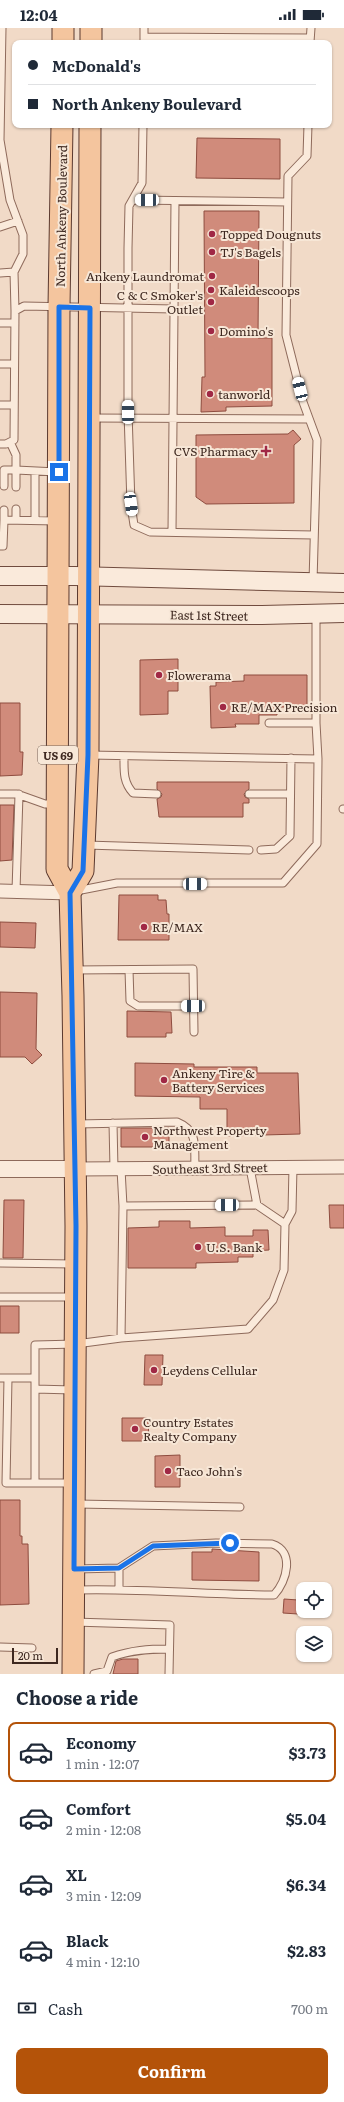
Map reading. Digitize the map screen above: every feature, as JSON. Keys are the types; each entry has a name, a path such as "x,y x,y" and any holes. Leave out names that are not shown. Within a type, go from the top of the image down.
{"main road":[{"path":"63,28 63,40"},
{"path":"91,28 91,40"},
{"name":"North Ankeny Boulevard","path":"62,128 59,307 59,521 74,595"},
{"name":"US 69","path":"73,1674 76,1390 76,1169 70,893 57,869 58,804 74,595 90,418 90,128"},
{"path":"0,576 74,595"},
{"path":"0,614 74,595 313,582 344,583"},
{"name":"US 69","path":"70,893 83,871 88,755 74,595"},
{"name":"East 1st Street","path":"74,595 316,614 344,613"}],"street":[{"path":"0,891 70,893"},
{"name":"Southeast 3rd Street","path":"76,1169 344,1167"},
{"path":"0,1169 76,1169"}],"lane":[{"path":"0,444 14,440 14,272 23,254 23,235 10,200 0,140 2,28"},
{"path":"144,28 144,40"},
{"path":"310,40 311,28"},
{"path":"143,128 142,183 129,206 128,418 131,504 134,525 150,532 314,535"},
{"path":"308,128 307,156 288,176 286,335 303,402 317,440 313,582"},
{"path":"133,200 287,202"},
{"path":"172,532 175,200"},
{"path":"0,227 18,221"},
{"path":"0,273 14,272"},
{"path":"15,310 24,306 174,309"},
{"path":"0,323 15,323"},
{"path":"0,364 14,364"},
{"path":"0,405 14,405"},
{"path":"90,418 309,418"},
{"path":"10,442 16,455 16,487"},
{"path":"4,486 4,470 59,472"},
{"path":"35,471 35,520"},
{"path":"16,509 16,520"},
{"path":"0,546 3,546 2,529 4,510"},
{"path":"4,520 59,521"},
{"path":"70,893 96,886 117,883 283,883 317,844 318,759 316,723 316,614"},
{"path":"269,723 316,723"},
{"path":"88,755 318,759"},
{"path":"124,756 124,777 126,786 133,793 157,794"},
{"path":"261,850 276,849 290,836 291,758"},
{"path":"0,794 19,794 45,804 58,804"},
{"path":"16,891 19,794"},
{"path":"249,794 290,794"},
{"path":"84,845 250,850"},
{"path":"72,970 193,969 194,1032"},
{"path":"129,970 130,1001 132,1004 138,1006 193,1006"},
{"path":"74,1124 177,1122 187,1126 194,1135 195,1168"},
{"path":"113,1123 123,1206 121,1338"},
{"path":"35,1483 35,1345 76,1344 121,1338 248,1329 273,1300 284,1270 285,1224 292,1211 293,1167"},
{"path":"250,1168 257,1205"},
{"path":"123,1206 257,1205 285,1224"},
{"path":"0,1263 76,1264"},
{"path":"0,1297 76,1297"},
{"path":"0,1378 35,1378"},
{"path":"8,1378 6,1483 75,1483"},
{"path":"35,1389 76,1390"},
{"path":"74,1504 240,1507"},
{"path":"74,1569 119,1568 153,1546 216,1542 272,1544 280,1547 285,1553 286,1578 274,1595 212,1595 119,1589 74,1590"},
{"path":"119,1568 119,1589"},
{"path":"74,1622 170,1625 169,1674"},
{"path":"0,1647 32,1648"},
{"path":"94,1674 107,1671 112,1657 121,1654 141,1650 169,1649"}],"building":[{"path":"197,138 280,139 280,179 196,178"},
{"path":"204,211 259,211 258,338 272,338 272,406 226,407 226,411 201,412 202,377 205,377"},
{"name":"CVS Pharmacy","path":"293,430 301,439 294,445 294,503 206,504 196,497 196,435 288,434"},
{"name":"Flowerama","path":"178,659 178,691 168,691 168,714 140,715 140,660"},
{"path":"244,675 307,675 307,707 277,707 277,715 259,715 259,724 235,724 236,727 211,728 210,686 216,686 216,682 244,681"},
{"path":"0,703 20,703 20,752 23,752 22,775 0,776"},
{"path":"157,782 249,782 249,789 244,794 245,797 249,799 249,803 243,803 243,817 159,817 157,799 161,797 162,794 157,789"},
{"path":"0,805 14,805 12,860 0,861"},
{"name":"RE/MAX","path":"119,895 158,895 158,900 166,900 167,914 169,914 169,940 118,940"},
{"path":"0,922 36,923 35,948 0,947"},
{"path":"0,992 37,993 36,1049 42,1055 32,1064 25,1057 0,1057"},
{"path":"127,1011 171,1012 172,1033 166,1033 166,1037 127,1037"},
{"path":"135,1063 194,1064 194,1067 257,1067 257,1073 298,1073 300,1134 227,1136 227,1109 200,1109 200,1097 135,1096"},
{"name":"Northwest Property Management","path":"121,1128 169,1128 169,1147 121,1147"},
{"path":"4,1200 24,1200 23,1258 3,1258"},
{"path":"329,1205 344,1205 344,1228 330,1228"},
{"name":"U.S. Bank","path":"159,1221 190,1221 190,1228 225,1227 225,1236 253,1236 253,1230 268,1230 269,1250 253,1251 253,1257 238,1257 238,1262 196,1263 196,1268 128,1268 128,1228 159,1227"},
{"path":"0,1306 19,1306 19,1333 0,1333"},
{"name":"Leydens Cellular","path":"145,1355 163,1355 162,1385 144,1385"},
{"name":"Country Estates Realty Company","path":"122,1418 148,1418 149,1441 122,1441"},
{"name":"Taco John's","path":"180,1455 180,1487 155,1487 155,1456"},
{"path":"0,1500 20,1500 20,1536 22,1536 22,1544 28,1544 29,1604 0,1605"},
{"path":"212,1549 259,1552 259,1581 192,1580 192,1552 212,1552"},
{"path":"284,1599 296,1600 296,1614 283,1613"},
{"path":"123,1659 138,1659 138,1674 113,1674 116,1661"}],"place":[{"name":"Topped Dougnuts","path":"212,234"},
{"name":"TJ's Bagels","path":"212,252"},
{"name":"Ankeny Laundromat","path":"212,276"},
{"name":"Kaleidescoops","path":"211,290"},
{"name":"C & C Smoker's Outlet","path":"211,302"},
{"name":"Domino's","path":"211,331"},
{"name":"tanworld","path":"210,394"},
{"name":"CVS Pharmacy","path":"266,451"},
{"name":"Flowerama","path":"159,675"},
{"name":"RE/MAX Precision","path":"223,707"},
{"name":"RE/MAX","path":"144,927"},
{"name":"Ankeny Tire & Battery Services","path":"164,1080"},
{"name":"Northwest Property Management","path":"145,1137"},
{"name":"U.S. Bank","path":"198,1247"},
{"name":"Leydens Cellular","path":"154,1370"},
{"name":"Country Estates Realty Company","path":"135,1429"},
{"name":"Taco John's","path":"168,1471"}],"route":[{"path":"59,472 59,307 90,308 88,755 83,871 70,893 76,1169 74,1569 119,1568 153,1546 216,1542 230,1543"}]}
